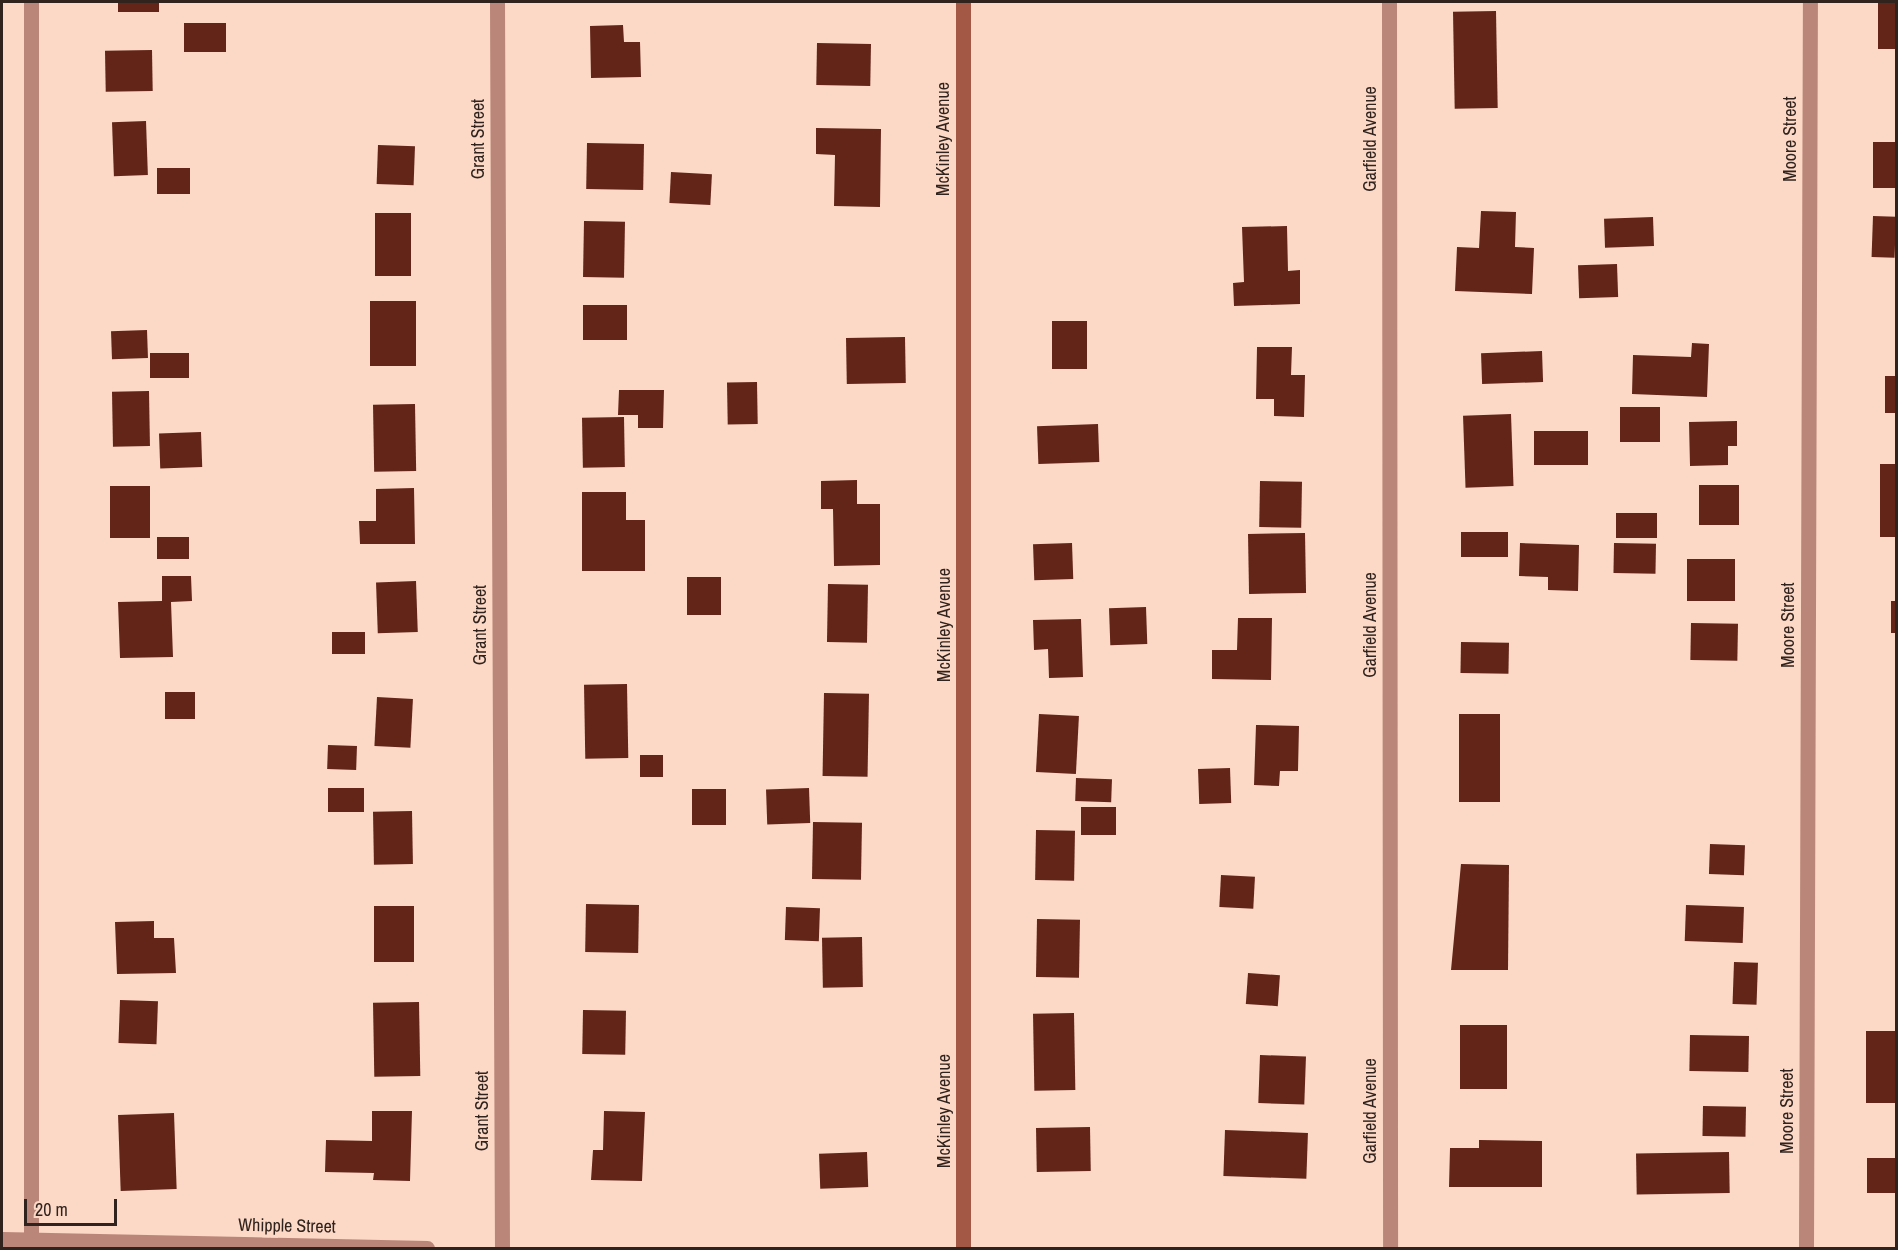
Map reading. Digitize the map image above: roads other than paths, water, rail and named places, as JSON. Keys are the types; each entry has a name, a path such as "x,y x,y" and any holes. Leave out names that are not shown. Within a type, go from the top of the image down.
{"street":[{"path":"31,2 31,1244"},
{"name":"Grant Street","path":"496,2 502,1248"},
{"name":"McKinley Avenue","path":"963,2 963,1248"},
{"name":"Garfield Avenue","path":"1389,2 1390,1248"},
{"name":"Moore Street","path":"1806,1248 1810,2"},
{"name":"Whipple Street","path":"2,1239 31,1244 427,1248"}]}
